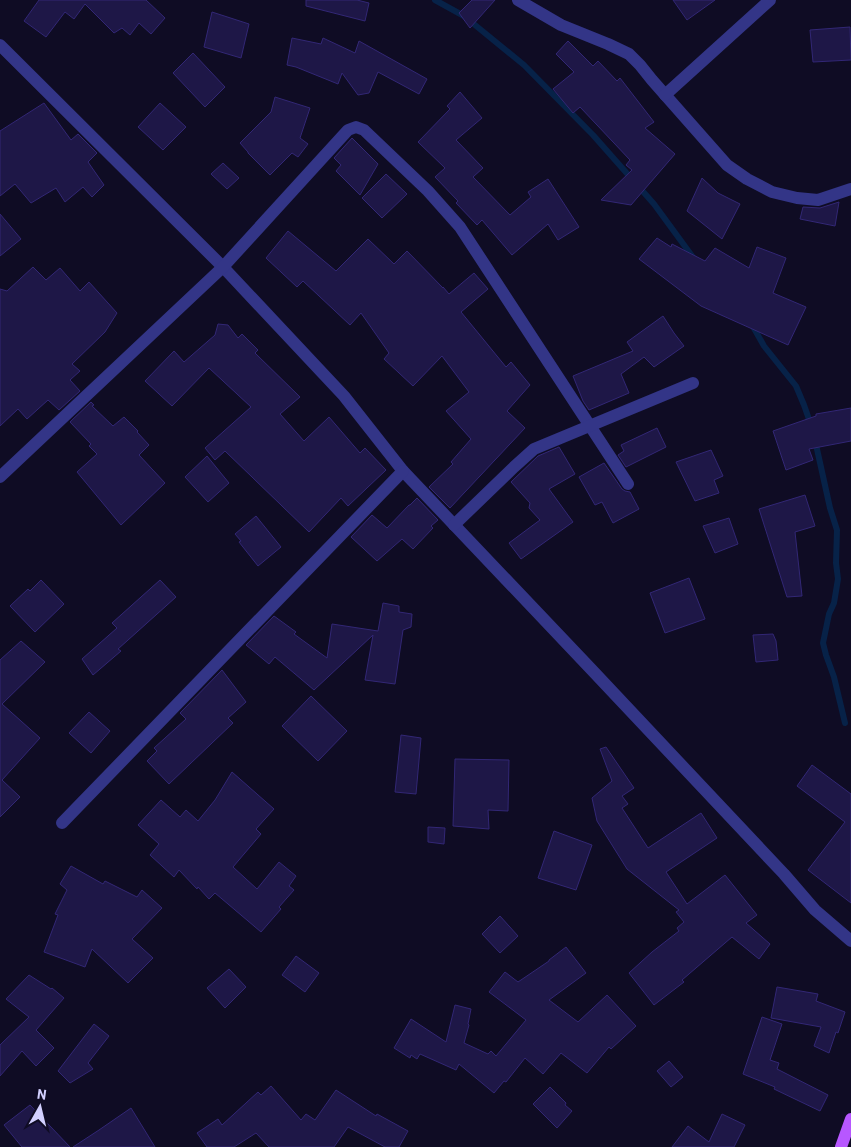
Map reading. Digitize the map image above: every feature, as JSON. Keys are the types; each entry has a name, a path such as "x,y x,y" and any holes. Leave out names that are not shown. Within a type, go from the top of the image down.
{"main road":[{"path":"841,1147 851,1119"}],"street":[{"path":"518,0 561,26 629,54 727,165 747,179 772,192 797,198 818,200 851,189"},
{"path":"665,95 770,0"},
{"path":"0,44 223,267 344,396 403,471 784,874 815,910 851,942"},
{"path":"0,476 223,267 348,130 356,127 364,130 428,191 460,227 628,484"},
{"path":"454,525 534,449 693,383"},
{"path":"62,823 403,471"}],"building":[{"path":"39,0 146,0 165,18 151,34 139,23 130,35 122,28 114,33 85,4 74,19 65,12 46,37 24,21"},
{"path":"306,0 357,0 369,3 365,21 306,6"},
{"path":"472,0 495,0 470,28 459,13"},
{"path":"673,0 715,0 687,20"},
{"path":"212,12 249,24 241,58 204,47"},
{"path":"850,27 851,60 813,62 810,30"},
{"path":"292,38 321,44 323,38 355,53 359,41 427,79 419,94 378,72 369,93 358,95 342,73 338,84 287,65"},
{"path":"568,41 593,66 598,61 617,81 620,78 654,122 645,128 675,154 631,205 601,200 632,170 626,165 630,160 580,107 573,113 553,89 574,72 556,54"},
{"path":"193,53 225,87 205,107 173,73"},
{"path":"460,92 482,118 456,140 483,168 473,177 510,215 531,197 528,192 548,179 579,227 558,240 548,224 512,255 482,220 477,225 456,203 458,201 435,177 445,168 418,142 450,109 447,106"},
{"path":"275,97 310,108 300,138 308,144 298,157 292,153 270,175 240,143 271,112"},
{"path":"44,103 71,140 78,134 97,153 88,162 104,185 92,197 83,187 65,202 56,188 31,203 15,184 0,196 0,131"},
{"path":"160,103 186,127 163,150 138,127"},
{"path":"352,138 378,164 360,195 336,171 341,165 334,158"},
{"path":"223,163 239,178 227,189 211,174"},
{"path":"386,174 407,194 382,218 362,198"},
{"path":"702,178 718,193 740,204 722,239 687,211"},
{"path":"839,202 835,226 800,219 803,207 820,208"},
{"path":"0,214 21,239 0,256"},
{"path":"288,231 336,271 368,239 394,264 407,251 449,294 474,273 488,289 461,312 506,367 511,362 530,385 507,411 525,428 450,508 429,487 453,464 451,462 471,439 446,411 469,392 442,356 413,386 384,359 389,353 361,313 350,325 303,281 297,287 266,258"},
{"path":"657,238 671,247 672,244 705,261 715,248 749,268 757,247 786,258 773,293 806,307 788,345 701,306 639,259"},
{"path":"33,267 46,280 60,268 80,291 89,282 117,313 105,332 72,364 80,371 70,380 80,391 59,410 48,400 27,419 18,409 0,426 0,289 7,291"},
{"path":"663,316 684,346 654,367 644,357 621,374 629,393 589,410 583,401 573,376 633,351 627,342"},
{"path":"218,324 228,325 238,338 242,334 258,350 255,353 300,397 280,414 304,441 329,417 360,453 365,448 386,470 348,506 341,498 309,532 225,451 215,460 205,448 251,407 209,368 172,406 145,381 174,351 184,362 215,335"},
{"path":"91,402 94,405 92,406 113,426 124,417 138,431 149,445 139,455 165,483 121,525 77,472 97,454 89,446 91,444 70,422"},
{"path":"851,408 851,441 809,449 813,460 786,470 773,431 816,416 816,414"},
{"path":"657,428 666,447 626,467 618,455 624,451 621,445"},
{"path":"559,447 575,474 549,489 573,522 521,559 509,543 540,520 529,508 530,503 511,482 538,456"},
{"path":"711,450 723,476 714,480 719,493 695,501 676,462"},
{"path":"207,456 229,483 208,502 185,477"},
{"path":"604,463 622,489 630,492 639,509 613,523 602,502 595,505 579,477"},
{"path":"805,495 815,526 795,532 802,596 787,597 759,509"},
{"path":"417,498 438,520 413,549 402,539 377,561 351,537 372,515 387,528"},
{"path":"256,516 281,547 258,566 235,534"},
{"path":"729,518 738,544 715,553 703,526"},
{"path":"689,578 705,619 665,633 650,593"},
{"path":"41,580 64,604 35,632 10,606"},
{"path":"160,580 176,597 118,649 121,651 93,675 82,659 117,628 112,623"},
{"path":"383,603 399,606 399,612 412,614 411,627 403,630 395,684 365,680 373,635 314,690 275,657 269,664 246,645 274,616 296,632 294,634 327,658 332,624 378,631"},
{"path":"773,634 776,641 778,660 756,662 753,635"},
{"path":"21,641 45,662 2,704 40,738 2,780 20,797 0,817 0,660"},
{"path":"222,670 246,702 228,718 233,723 169,784 147,761 157,751 154,748 186,719 180,713"},
{"path":"311,696 347,731 318,761 282,726"},
{"path":"89,712 110,731 91,753 69,733"},
{"path":"401,735 421,738 416,794 395,792"},
{"path":"606,747 634,788 622,796 628,804 622,808 648,848 701,813 717,838 666,872 687,904 725,875 757,915 746,923 770,944 759,959 732,937 682,980 684,982 654,1005 629,973 679,931 677,928 684,922 676,912 679,910 627,869 597,821 592,798 612,781 600,749"},
{"path":"455,759 509,760 508,811 488,810 489,829 453,826"},
{"path":"812,765 851,794 851,903 808,870 845,822 797,786"},
{"path":"232,772 274,809 256,829 261,834 233,867 257,889 279,862 296,876 289,886 294,890 279,907 281,909 261,932 215,893 209,899 179,870 174,877 150,855 159,844 138,825 161,800 180,817 186,810 198,821 215,800"},
{"path":"428,827 445,828 444,844 428,842"},
{"path":"554,831 592,845 576,890 538,878"},
{"path":"71,866 103,884 105,881 137,897 142,890 162,908 132,939 153,958 128,983 92,949 85,967 44,952 58,915 55,914 67,890 60,884"},
{"path":"500,916 518,936 500,953 482,934"},
{"path":"566,947 586,973 549,1000 578,1022 607,995 636,1026 611,1049 609,1047 587,1073 561,1053 543,1074 525,1058 506,1082 504,1081 494,1093 459,1064 456,1070 420,1054 417,1059 411,1055 410,1058 394,1048 411,1019 446,1042 455,1005 471,1009 464,1043 488,1054 491,1051 496,1056 526,1020 489,992 505,972 518,982"},
{"path":"296,956 319,973 305,992 282,975"},
{"path":"229,969 246,987 225,1008 207,988"},
{"path":"29,975 52,988 64,998 36,1030 54,1048 36,1066 22,1051 0,1076 0,1045 29,1017 6,999"},
{"path":"777,987 818,994 816,1001 845,1012 829,1053 814,1046 821,1027 771,1018"},
{"path":"762,1017 782,1024 770,1060 779,1063 777,1069 828,1095 820,1111 774,1089 775,1087 743,1074"},
{"path":"94,1024 109,1036 88,1063 93,1069 70,1083 58,1071"},
{"path":"669,1061 683,1077 671,1087 657,1071"},
{"path":"271,1086 301,1120 306,1114 315,1120 336,1090 376,1116 377,1114 408,1131 399,1147 385,1147 348,1127 334,1147 269,1147 256,1133 234,1147 207,1147 197,1133 218,1119 222,1125 258,1092 261,1095"},
{"path":"550,1087 572,1111 557,1128 533,1104"},
{"path":"30,1105 70,1147 22,1147 4,1125"},
{"path":"131,1108 155,1147 73,1147 99,1130"},
{"path":"722,1114 745,1125 734,1147 672,1147 688,1126 709,1142"}],"waterway":[{"path":"435,0 464,16 524,65 593,135 654,204 695,260"},
{"path":"751,323 764,346 796,386 811,425"},
{"path":"815,440 830,508 837,530 836,563 838,579 834,603 829,614 823,643 834,677 845,723"}]}
